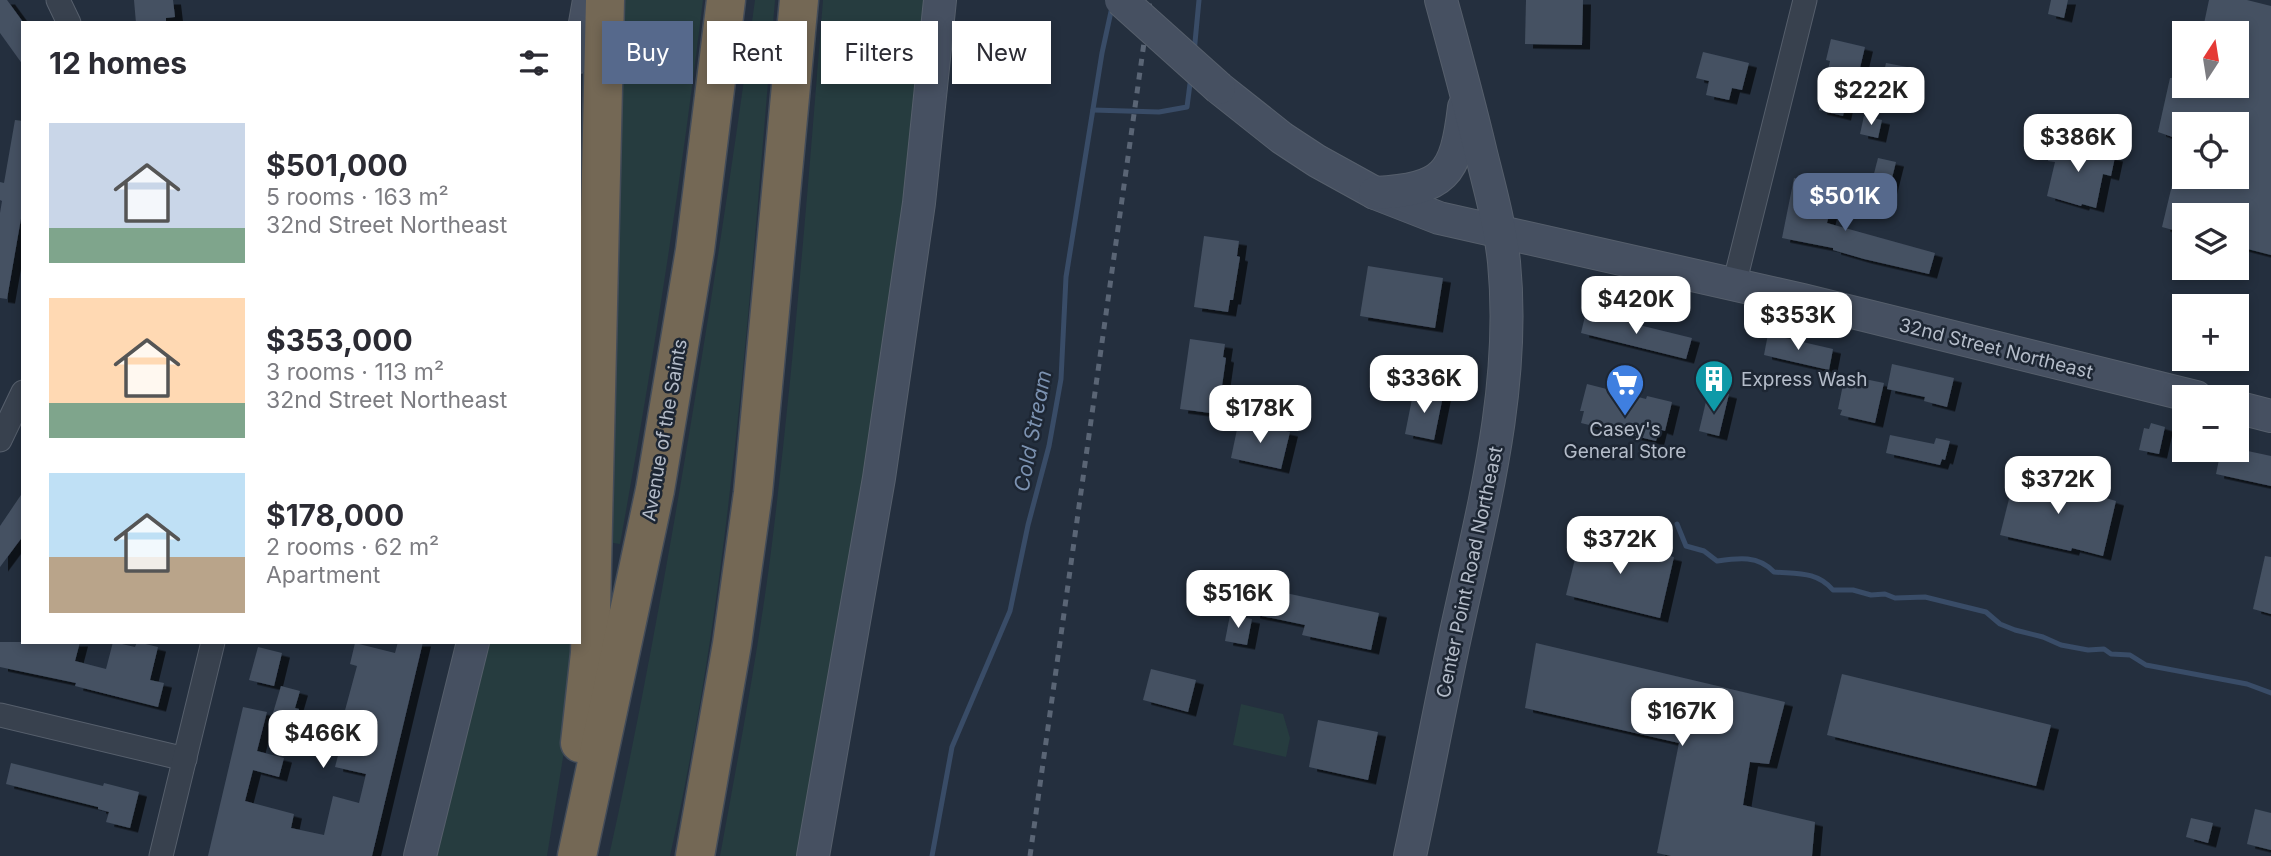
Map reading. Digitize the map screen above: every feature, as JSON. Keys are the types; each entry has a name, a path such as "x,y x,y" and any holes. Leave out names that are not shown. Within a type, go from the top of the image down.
{"highway":[{"path":"566,856 590,653 605,0"},
{"name":"Avenue of the Saints","path":"577,856 655,490 695,250 726,0"},
{"path":"695,856 732,644 753,493 799,0"}],"main road":[{"path":"581,46 589,0"},
{"path":"813,856 879,478 919,203 940,0"},
{"name":"32nd Street Northeast","path":"1121,0 1219,88 1282,138 1375,193 1439,218 1734,285 2172,391"},
{"name":"Center Point Road Northeast","path":"1410,856 1493,465 1505,356 1504,271 1500,233 1466,88 1441,0"},
{"path":"1375,193 1425,186 1446,171 1457,152 1466,88"},
{"path":"2249,410 2271,416"},
{"path":"420,856 473,644"}],"street":[{"path":"58,0 68,21"},
{"path":"1734,285 1805,0"},
{"path":"0,440 21,396"},
{"path":"161,856 213,644"},
{"path":"0,715 185,759"}],"green space":[{"path":"620,0 703,0 693,76 693,21 619,21"},
{"path":"755,0 775,0 773,21 752,21"},
{"path":"823,0 930,0 927,21 821,21"},
{"path":"821,25 821,84 920,84 886,358 801,856 720,856 769,568 807,198"},
{"path":"618,84 692,84 666,272 620,544 607,542"},
{"path":"743,84 768,84 737,430 724,538 692,751 670,856 609,856 665,574"},
{"path":"485,644 578,644 567,733 547,856 433,856"},
{"path":"1241,704 1283,714 1290,738 1286,757 1233,745"}],"building":[{"path":"0,0 7,0 22,21 21,62 0,33"},
{"path":"134,0 173,0 175,17 166,18 166,21 136,21"},
{"path":"1526,0 1583,0 1582,45 1525,44"},
{"path":"2051,0 2068,0 2064,18 2048,14"},
{"path":"2209,0 2247,0 2271,6 2271,255 2249,249 2249,203 2172,203 2172,230 2162,227 2172,185 2172,189 2249,189 2249,112 2172,112 2172,137 2158,132 2170,78 2172,98 2249,98 2249,21 2205,21"},
{"path":"1831,39 1865,47 1860,68 1854,67 1843,116 1819,110 1830,61 1826,60"},
{"path":"1703,52 1749,63 1742,90 1732,88 1729,100 1706,95 1709,81 1696,78"},
{"path":"1886,63 1907,67 1902,90 1881,85"},
{"path":"1864,116 1882,120 1878,138 1860,134"},
{"path":"15,120 21,121 21,218 7,299 0,298 0,182 4,183"},
{"path":"2052,142 2115,157 2111,176 2103,174 2096,208 2047,196 2055,162 2048,161"},
{"path":"1878,158 1896,162 1886,202 1868,197"},
{"path":"1794,178 1815,183 1812,196 1832,201 1827,223 1935,253 1929,274 1864,259 1833,248 1782,238"},
{"path":"1204,236 1239,241 1237,256 1240,257 1233,300 1230,300 1228,312 1194,307"},
{"path":"1368,266 1443,278 1435,328 1360,316"},
{"path":"1586,312 1692,338 1686,359 1581,333"},
{"path":"1768,334 1833,349 1829,370 1764,355"},
{"path":"1190,339 1225,344 1223,357 1226,358 1218,414 1180,409"},
{"path":"1892,364 1954,378 1947,407 1924,401 1925,397 1887,389"},
{"path":"1845,375 1884,383 1875,423 1840,415 1842,410 1838,409"},
{"name":"Casey's General Store","path":"1587,384 1646,399 1647,396 1672,402 1665,431 1659,429 1656,441 1581,423 1584,411 1580,411"},
{"path":"1414,389 1443,396 1434,440 1405,434"},
{"name":"Express Wash","path":"1709,389 1729,394 1719,436 1699,431"},
{"path":"1239,420 1290,432 1281,469 1231,458"},
{"path":"2151,423 2165,427 2159,454 2139,450 2144,428 2149,429"},
{"path":"1890,435 1934,444 1936,438 1950,441 1945,460 1942,459 1940,465 1886,453"},
{"path":"2249,451 2271,456 2271,486 2216,474 2218,462 2249,462"},
{"path":"2015,475 2045,482 2046,476 2073,483 2072,488 2116,501 2103,556 2000,535"},
{"path":"21,495 21,539 0,567 0,526"},
{"path":"1581,535 1674,557 1660,618 1566,595"},
{"path":"2265,556 2271,557 2271,614 2253,609"},
{"path":"1257,587 1379,613 1371,650 1302,635 1305,625 1252,614"},
{"path":"1230,615 1252,619 1247,645 1225,641"},
{"path":"0,642 79,644 75,661 106,669 112,644 135,647 136,644 145,644 158,647 150,680 164,683 158,707 75,686 76,683 0,667"},
{"path":"1536,643 1785,702 1769,764 1750,762 1743,805 1815,822 1812,856 1671,856 1657,853 1679,743 1525,708"},
{"path":"355,644 395,653 397,644 423,644 372,856 208,856 243,707 267,712 257,751 284,758 279,777 253,770 245,801 294,814 291,828 324,835 333,796 359,803 366,774 335,767 340,748 369,755 378,723 344,714 357,666 350,664"},
{"path":"258,647 282,653 274,686 249,680"},
{"path":"1151,669 1196,680 1188,712 1143,700"},
{"path":"1842,674 2051,725 2036,786 1827,735"},
{"path":"281,686 300,691 295,708 299,709 294,729 270,723"},
{"path":"1318,720 1378,732 1368,780 1309,767"},
{"path":"11,763 103,786 104,783 139,792 130,828 106,822 109,812 98,807 6,784"},
{"path":"2255,809 2271,813 2271,850 2247,844"},
{"path":"2191,818 2213,823 2208,843 2186,837"}],"waterway":[{"path":"1194,53 1199,0"},
{"name":"Cold Stream","path":"932,856 952,747 1010,611 1028,525 1049,446 1061,379 1066,277 1102,53 1112,7"},
{"path":"1093,110 1159,112 1187,107 1191,76"},
{"path":"1677,524 1686,546 1704,551 1717,561 1754,560 1774,572 1813,576 1833,590 1885,594 1895,598 1925,597 1986,612 2000,624 2061,645 2088,650 2104,649 2111,654 2130,655 2146,665 2247,684 2271,693"}],"railway":[{"path":"1030,856 1150,0"}],"place":[{"name":"Express Wash","path":"1714,413"},
{"name":"Casey's General Store","path":"1625,417"}]}
